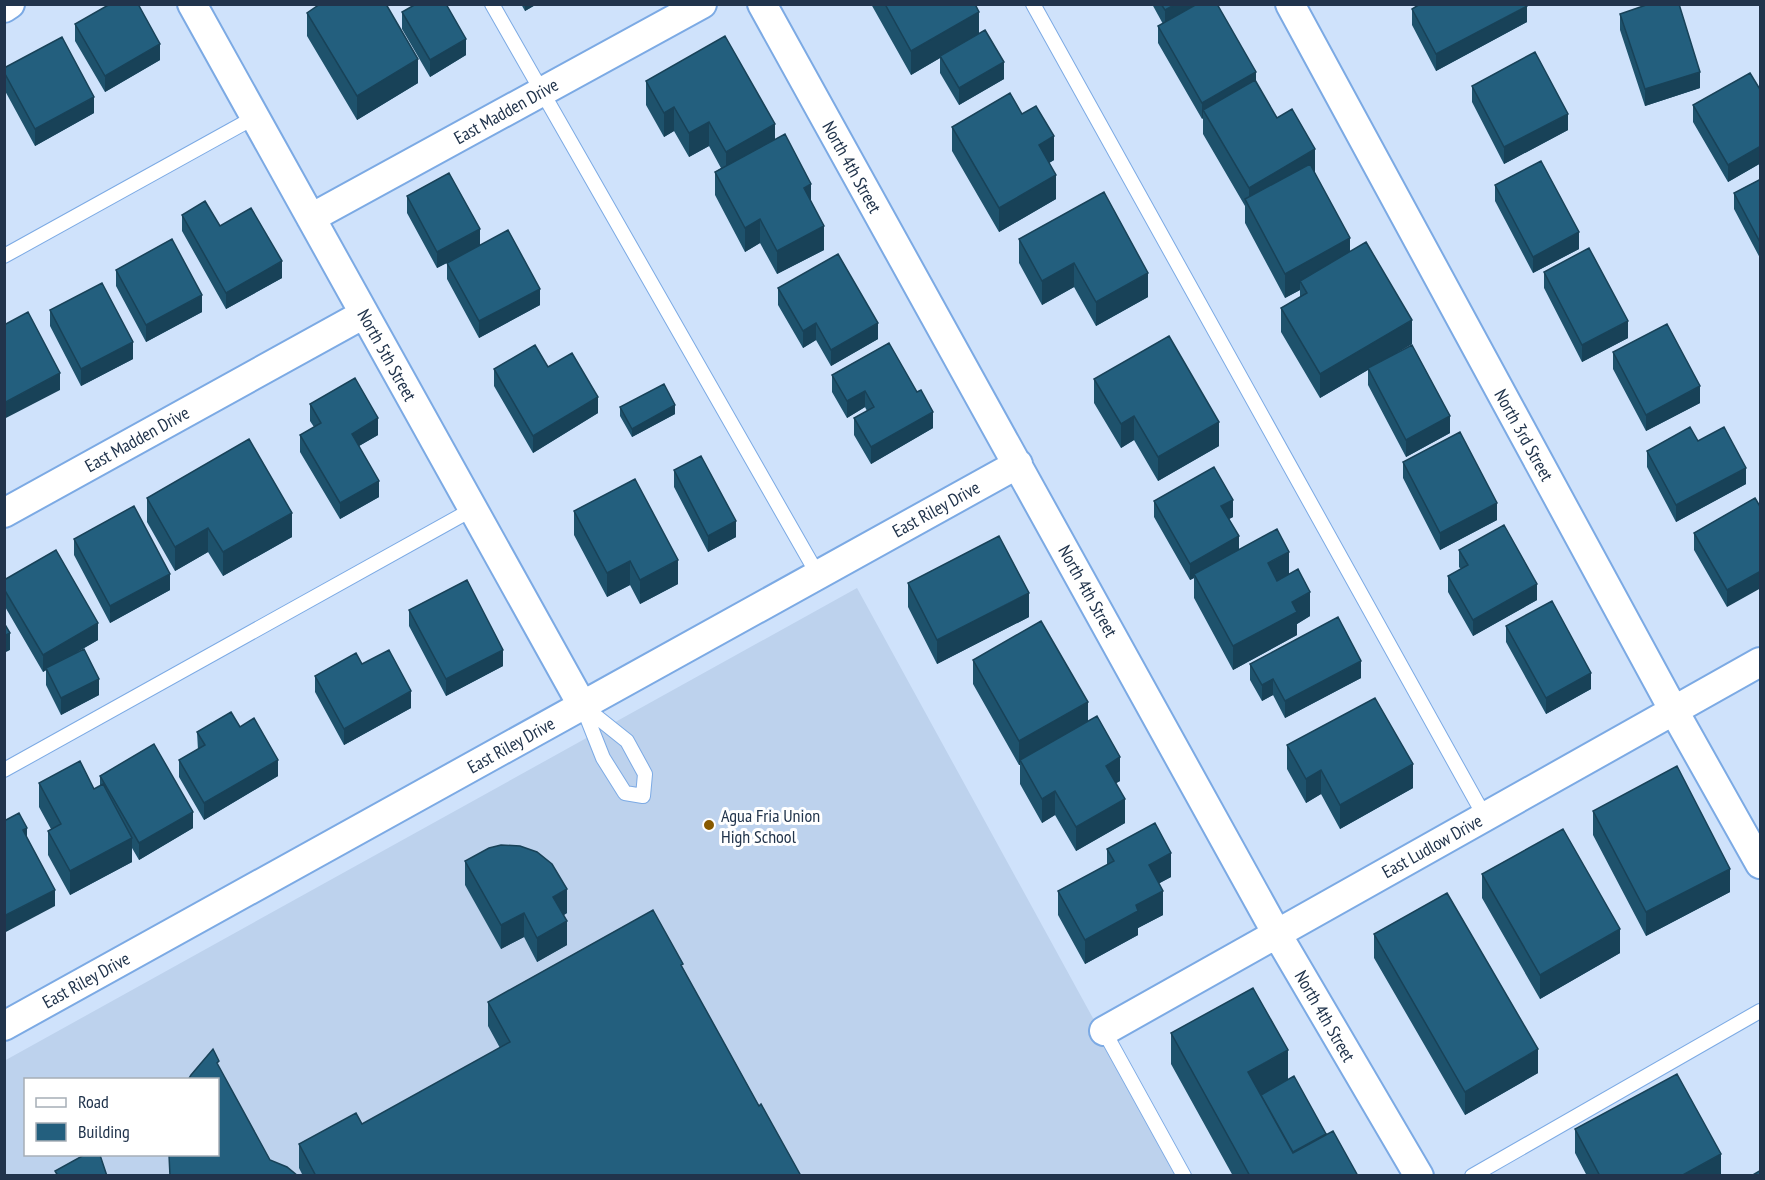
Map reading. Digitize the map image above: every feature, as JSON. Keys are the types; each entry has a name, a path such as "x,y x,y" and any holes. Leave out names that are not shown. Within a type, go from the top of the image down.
{"street":[{"path":"4,8 10,4"},
{"name":"North 5th Street","path":"192,4 582,705"},
{"name":"East Madden Drive","path":"311,218 702,4"},
{"name":"North 4th Street","path":"762,4 1277,933 1419,1176"},
{"name":"North 3rd Street","path":"1290,4 1674,711 1761,864"},
{"name":"East Madden Drive","path":"4,513 364,314"},
{"name":"East Riley Drive","path":"4,1026 1018,464"},
{"name":"East Ludlow Drive","path":"1104,1030 1761,662"}],"lane":[{"path":"492,4 818,575"},
{"path":"1033,4 1485,817"},
{"path":"4,256 255,117"},
{"path":"4,770 473,509"},
{"path":"582,705 627,741 645,774 643,796 625,793 603,758 582,705"},
{"path":"1472,1176 1761,1011"},
{"path":"1104,1030 1184,1176"}],"shaded area":[{"name":"Agua Fria Union High School","path":"857,588 1179,1175 5,1175 4,1061"}],"building":[{"path":"110,4 138,4 160,44 105,76 75,24"},
{"path":"320,4 386,4 418,59 357,96 307,13"},
{"path":"416,4 446,4 466,39 430,60 402,12"},
{"path":"885,4 975,4 979,12 911,51"},
{"path":"1161,4 1176,4 1165,10"},
{"path":"1197,4 1217,4 1256,72 1202,103 1158,26"},
{"path":"1420,4 1527,4 1527,6 1436,54 1412,9"},
{"path":"1649,4 1679,4 1700,72 1645,89 1620,14"},
{"path":"985,30 1004,62 959,88 940,56"},
{"path":"725,36 775,124 726,152 709,122 689,133 674,107 664,113 646,81"},
{"path":"62,37 94,97 35,129 4,72 4,68"},
{"path":"1535,52 1568,114 1504,147 1472,86"},
{"path":"1750,73 1761,91 1761,146 1728,165 1693,105"},
{"path":"1255,80 1277,118 1292,109 1315,149 1249,188 1203,110"},
{"path":"1010,93 1022,114 1036,106 1054,136 1039,145 1056,175 999,208 952,127"},
{"path":"785,134 811,184 804,188 824,226 777,251 760,219 745,228 715,172"},
{"path":"1541,161 1579,232 1533,257 1495,185"},
{"path":"1310,164 1350,238 1285,274 1245,199"},
{"path":"449,173 480,229 437,252 407,196"},
{"path":"1761,179 1761,244 1734,193"},
{"path":"1104,192 1148,273 1096,302 1074,263 1042,281 1019,239"},
{"path":"205,201 220,226 251,208 282,261 226,293 182,215"},
{"path":"508,230 540,289 479,321 447,263"},
{"path":"172,239 202,295 146,325 116,270"},
{"path":"1366,242 1412,320 1320,374 1281,308 1307,293 1300,281"},
{"path":"1589,248 1628,321 1582,345 1544,272"},
{"path":"838,254 878,323 831,350 816,323 803,331 778,288"},
{"path":"102,283 133,342 81,369 50,310"},
{"path":"28,312 60,373 4,403 4,325"},
{"path":"1667,324 1700,386 1646,415 1613,352"},
{"path":"1169,336 1219,422 1158,457 1134,416 1121,424 1094,379"},
{"path":"889,343 917,392 921,390 933,412 871,447 854,418 874,407 865,391 847,401 832,375"},
{"path":"535,345 548,367 572,353 598,397 533,436 494,369"},
{"path":"1412,345 1450,416 1406,440 1368,368"},
{"path":"355,378 378,418 352,434 379,481 340,503 300,435 321,423 310,404"},
{"path":"664,384 675,405 632,429 620,407"},
{"path":"1690,427 1698,441 1724,427 1746,468 1676,505 1647,451"},
{"path":"1460,432 1497,503 1440,533 1403,462"},
{"path":"249,439 292,513 223,552 208,528 175,547 147,498"},
{"path":"701,456 736,521 708,536 674,470"},
{"path":"1214,467 1233,500 1221,506 1239,536 1190,564 1154,501"},
{"path":"635,479 678,560 640,580 630,561 607,573 574,511"},
{"path":"1755,498 1761,508 1761,571 1727,590 1694,533"},
{"path":"134,506 170,574 110,606 74,539"},
{"path":"1504,525 1537,584 1473,620 1448,576 1468,565 1459,550"},
{"path":"1277,529 1289,552 1268,563 1277,581 1298,569 1310,592 1292,602 1297,612 1233,646 1194,574"},
{"path":"999,536 1029,593 937,640 908,583"},
{"path":"56,550 98,623 43,655 4,589 4,580"},
{"path":"467,580 503,650 446,679 409,610"},
{"path":"1552,601 1591,673 1546,698 1506,626"},
{"path":"1338,617 1361,661 1285,701 1273,679 1262,685 1250,664"},
{"path":"1041,621 1088,702 1019,741 973,660"},
{"path":"4,623 10,633 4,636"},
{"path":"84,649 99,679 61,698 46,668"},
{"path":"389,650 411,691 344,729 315,676 356,653 362,664"},
{"path":"1375,698 1413,764 1340,805 1321,770 1306,779 1287,745"},
{"path":"231,712 240,727 254,718 278,760 204,803 179,760 205,745 197,732"},
{"path":"1097,716 1120,757 1106,766 1125,799 1076,827 1055,791 1042,799 1020,760"},
{"path":"154,744 193,812 139,843 100,776"},
{"path":"80,761 94,789 103,784 132,838 70,871 48,831 61,824 39,783"},
{"path":"1677,766 1730,869 1646,912 1593,811"},
{"path":"19,813 27,828 23,830 55,890 4,916 4,821"},
{"path":"1155,823 1171,853 1149,865 1163,891 1136,905 1138,911 1085,940 1058,891 1114,861 1107,849"},
{"path":"1563,829 1620,929 1540,975 1482,874"},
{"path":"501,845 520,846 537,852 552,864 567,889 553,897 567,921 537,938 524,913 501,925 465,861 489,848"},
{"path":"1447,893 1538,1049 1465,1092 1374,934"},
{"path":"653,910 759,1106 761,1104 801,1176 316,1176 299,1144 356,1113 362,1124 510,1042 488,1002"},
{"path":"1253,988 1288,1050 1248,1072 1293,1153 1333,1131 1358,1176 1250,1176 1171,1033"},
{"path":"213,1049 219,1061 217,1063 270,1160 287,1167 298,1176 170,1176 169,1156 219,1156 219,1078 189,1078"},
{"path":"1677,1074 1721,1154 1681,1176 1600,1176 1575,1129"},
{"path":"1294,1076 1326,1134 1293,1152 1261,1095"},
{"path":"82,1156 100,1156 107,1176 58,1176 55,1171"},
{"path":"1761,1170 1761,1176 1751,1176"}],"place":[{"name":"Agua Fria Union High School","path":"709,825"}]}
